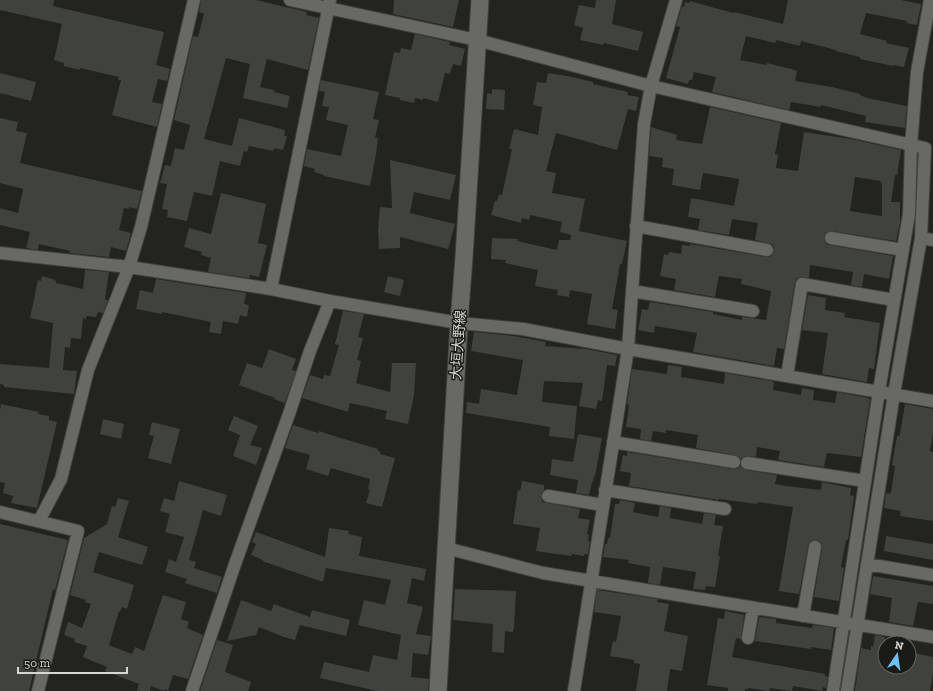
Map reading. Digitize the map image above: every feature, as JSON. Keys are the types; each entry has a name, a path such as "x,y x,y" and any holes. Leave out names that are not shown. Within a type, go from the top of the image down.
{"main road":[{"name":"大垣大野線","path":"438,691 459,323 480,0"}],"street":[{"path":"39,521 61,478 88,370 129,267 140,228 194,0"},
{"path":"290,0 329,4 477,40 651,86 925,148 921,238 894,394 847,691"},
{"path":"574,691 590,581 628,349 644,124 651,86 676,0"},
{"path":"833,691 879,392 909,214 911,145 917,72 930,0"},
{"path":"271,289 329,4"},
{"path":"636,226 767,250"},
{"path":"831,238 903,250"},
{"path":"921,238 933,240"},
{"path":"0,253 129,267 271,289 330,301 459,323 523,329 628,349 933,401"},
{"path":"787,376 802,284 894,300"},
{"path":"632,291 753,311"},
{"path":"192,691 310,351 330,301"},
{"path":"613,442 734,462"},
{"path":"748,463 865,482"},
{"path":"605,490 725,509"},
{"path":"548,496 603,505"},
{"path":"0,512 78,531 38,691"},
{"path":"803,616 815,547"},
{"path":"446,548 543,573 933,637"},
{"path":"867,564 933,575"},
{"path":"748,638 753,608"}],"building":[{"path":"0,0 54,0 53,6 164,32 156,65 170,69 167,81 158,79 152,102 162,104 157,127 112,115 121,80 118,80 119,77 64,66 64,63 54,60 62,24 0,10"},
{"path":"201,0 256,0 307,12 306,15 319,18 308,70 267,59 260,87 290,96 287,108 243,98 250,64 226,58 204,139 232,146 239,118 285,130 284,136 287,136 283,150 274,148 273,151 249,146 247,152 244,151 240,166 220,161 212,196 194,192 187,221 167,217 168,210 162,209 167,184 160,183 165,165 171,166 175,148 184,150 190,125 174,120 193,36 198,37 204,14 199,12"},
{"path":"394,0 459,0 453,27 393,14"},
{"path":"596,0 616,0 612,24 643,32 638,51 604,43 603,45 580,40 583,28 574,25 579,5 595,8"},
{"path":"788,0 901,0 921,4 917,25 906,23 907,21 866,13 860,34 887,41 886,43 909,48 904,67 860,59 860,57 801,41 800,46 776,40 775,43 746,36 740,60 766,65 767,63 797,71 795,81 832,87 860,94 867,98 907,106 905,128 865,122 866,116 821,105 821,107 791,102 789,110 712,92 716,77 694,72 692,80 689,80 688,84 666,78 680,27 676,26 682,6 684,7 685,2 689,3 690,1 733,13 783,24"},
{"path":"415,34 450,42 449,45 465,49 461,66 453,64 450,74 445,73 438,102 423,98 423,100 415,98 414,103 385,95 394,52 400,53 401,48 411,50"},
{"path":"0,73 36,82 31,101 0,93"},
{"path":"548,73 593,82 593,84 628,92 627,95 639,97 636,111 628,109 617,150 556,133 546,171 556,173 552,193 585,199 579,231 627,241 622,264 620,264 612,309 618,310 615,329 587,324 592,294 570,290 569,297 557,295 558,290 535,286 538,270 505,263 506,260 491,259 492,238 518,239 517,241 557,250 559,240 570,240 571,235 560,232 562,222 530,215 529,220 522,218 521,223 491,215 495,201 497,201 499,194 502,195 512,149 509,149 514,129 538,135 542,107 533,105 537,82 546,83"},
{"path":"321,80 379,92 373,119 379,120 375,138 378,138 376,154 370,186 324,176 314,172 315,169 304,166 307,149 341,156 348,125 326,120 329,107 322,106 325,92 319,91"},
{"path":"492,89 505,90 504,110 486,109 487,93 492,94"},
{"path":"710,107 781,123 775,154 778,155 776,168 798,171 804,132 851,139 901,150 891,202 900,202 900,223 896,241 832,231 826,233 824,237 826,244 893,256 889,279 864,274 862,287 851,285 853,272 810,265 809,278 800,277 796,279 784,349 777,348 774,366 693,352 697,333 655,326 654,333 638,330 642,309 648,310 650,302 713,312 713,314 742,320 742,317 744,317 766,320 771,291 741,284 742,279 719,276 715,297 674,290 676,279 660,276 664,254 668,255 669,252 681,254 682,245 690,246 690,244 766,257 770,257 774,252 774,247 772,244 755,240 758,223 732,219 729,235 698,230 700,219 688,217 691,198 734,206 739,179 703,173 700,190 672,185 674,169 662,167 663,158 649,156 651,127 677,135 676,140 702,144","holes":["855,177 881,181 882,216 850,211"]},
{"path":"0,118 18,122 16,131 27,133 20,163 142,191 137,209 129,207 129,209 124,208 119,230 131,233 126,251 111,247 109,257 69,253 70,251 39,244 38,250 26,248 30,232 0,225 0,208 18,213 23,189 0,183"},
{"path":"390,160 456,175 450,200 414,192 410,213 455,224 448,249 400,237 400,248 379,249 378,230 380,207 392,208"},
{"path":"221,193 266,204 258,243 267,245 259,277 250,275 249,278 208,272 211,258 201,255 202,252 184,247 189,228 211,234"},
{"path":"85,270 109,272 105,300 108,300 103,313 98,312 96,317 86,316 86,319 83,318 81,339 71,338 70,348 65,347 63,370 77,371 74,394 4,387 4,385 0,384 0,364 49,368 53,323 30,318 38,280 41,281 42,276 53,279 56,283 83,289"},
{"path":"388,276 404,280 400,296 384,292"},
{"path":"156,279 246,293 244,304 249,305 247,317 240,315 238,324 223,321 221,334 209,332 211,322 162,312 162,314 136,309 140,290 153,293"},
{"path":"808,295 826,298 825,310 845,313 844,317 880,323 874,369 869,368 867,382 822,374 828,333 802,330"},
{"path":"343,311 364,314 358,337 363,338 357,360 361,361 356,383 390,392 392,363 416,363 414,395 408,424 385,419 387,411 350,403 348,412 302,398 310,375 323,379 324,375 330,376 339,345 335,344"},
{"path":"474,332 514,336 546,342 545,346 586,349 617,355 615,366 607,365 602,401 598,400 596,409 579,406 583,383 544,381 542,402 577,406 574,439 549,436 550,427 466,413 467,402 479,404 481,389 517,395 523,360 471,351"},
{"path":"269,349 296,359 292,370 296,371 285,403 239,385 247,363 262,368"},
{"path":"668,365 682,367 681,377 724,384 725,373 772,381 774,383 773,390 801,395 802,388 814,390 813,400 835,403 837,392 868,398 870,399 861,457 827,453 824,467 778,460 780,451 757,447 756,457 745,456 741,459 735,455 696,448 698,435 666,430 666,433 653,431 651,441 640,439 641,429 626,427 629,405 627,404 632,369 667,374"},
{"path":"1,404 39,412 38,414 49,416 49,420 57,422 37,508 11,503 13,496 3,493 5,483 0,482"},
{"path":"905,404 933,409 933,434 930,451 933,452 933,521 900,516 901,511 884,508 886,493 891,493 895,466 892,465 897,436 900,434"},
{"path":"234,416 258,426 250,445 262,448 256,465 233,456 240,435 228,430"},
{"path":"103,419 124,424 121,439 100,434"},
{"path":"152,422 180,429 171,464 148,458 154,436 149,435"},
{"path":"293,425 318,433 319,431 378,449 380,454 395,458 382,507 366,503 370,490 368,489 370,479 331,468 328,476 306,469 310,455 285,448"},
{"path":"578,434 602,438 595,476 589,495 576,493 578,480 550,475 552,459 573,462"},
{"path":"627,452 733,469 737,469 740,466 746,470 777,475 775,484 786,486 821,490 822,482 851,488 850,495 854,496 848,540 846,540 841,567 844,568 839,601 814,597 822,548 820,542 816,540 810,542 808,546 799,594 779,591 793,507 758,502 757,504 719,500 629,486 631,473 620,471 623,455 627,456"},
{"path":"179,481 227,495 221,516 203,510 189,560 196,562 194,568 222,577 217,593 185,583 187,579 165,572 169,559 176,562 184,537 165,532 170,514 160,511 164,498 174,501"},
{"path":"522,481 544,485 544,490 541,494 542,502 580,509 578,518 590,520 587,534 589,535 588,541 590,541 588,554 584,554 584,556 572,554 571,556 536,551 540,528 513,524 518,490 520,491"},
{"path":"118,498 129,501 118,537 148,547 142,565 99,552 93,572 134,585 127,609 122,607 120,612 119,611 109,645 132,654 135,647 144,651 163,595 186,602 181,619 189,622 187,628 203,635 188,679 173,675 168,691 151,686 150,691 137,691 139,684 105,671 107,667 83,657 87,646 74,642 75,639 64,635 68,622 82,628 91,604 85,602 86,600 70,595 84,538 107,524 112,506 115,507"},
{"path":"620,500 635,503 633,512 658,517 660,506 671,508 670,518 702,524 704,513 716,515 714,525 723,526 715,587 706,586 705,590 693,589 696,572 663,567 660,585 648,583 650,567 628,563 629,560 603,557 605,544 607,544 608,538 610,538 615,504 619,504"},
{"path":"0,524 68,540 55,590 53,589 29,691 0,691"},
{"path":"329,528 349,531 348,534 362,537 359,556 426,569 424,581 412,578 407,603 423,607 416,634 431,636 428,655 413,653 411,677 429,679 428,691 377,691 320,678 324,662 369,672 373,655 397,660 401,635 358,625 364,600 385,605 391,580 326,568 323,582 262,561 263,560 251,555 256,544 252,542 256,532 325,557"},
{"path":"886,536 933,544 933,560 884,551"},
{"path":"873,576 933,586 933,604 918,602 913,626 889,622 892,598 870,594"},
{"path":"455,589 516,591 514,629 513,632 505,631 504,653 492,652 493,624 453,620"},
{"path":"597,590 658,599 657,602 669,604 664,631 688,636 682,671 670,669 667,691 636,691 640,664 634,663 634,660 610,656 613,641 616,642 621,616 594,612"},
{"path":"241,600 271,611 274,604 310,617 312,610 350,620 346,636 300,625 295,640 259,627 256,635 227,641"},
{"path":"725,611 744,615 741,639 736,638 732,657 825,674 825,676 828,677 826,688 823,687 822,691 793,686 792,691 770,688 769,691 749,688 745,689 745,691 728,691 728,688 707,685 718,618 724,619"},
{"path":"759,617 776,619 776,623 812,628 813,625 834,628 831,650 811,647 811,649 755,641"},
{"path":"875,635 877,635 877,675 917,675 917,654 933,657 933,674 930,691 855,691 861,648 871,650 871,646 873,647"},
{"path":"217,640 233,645 225,672 251,682 248,691 200,691"}]}
